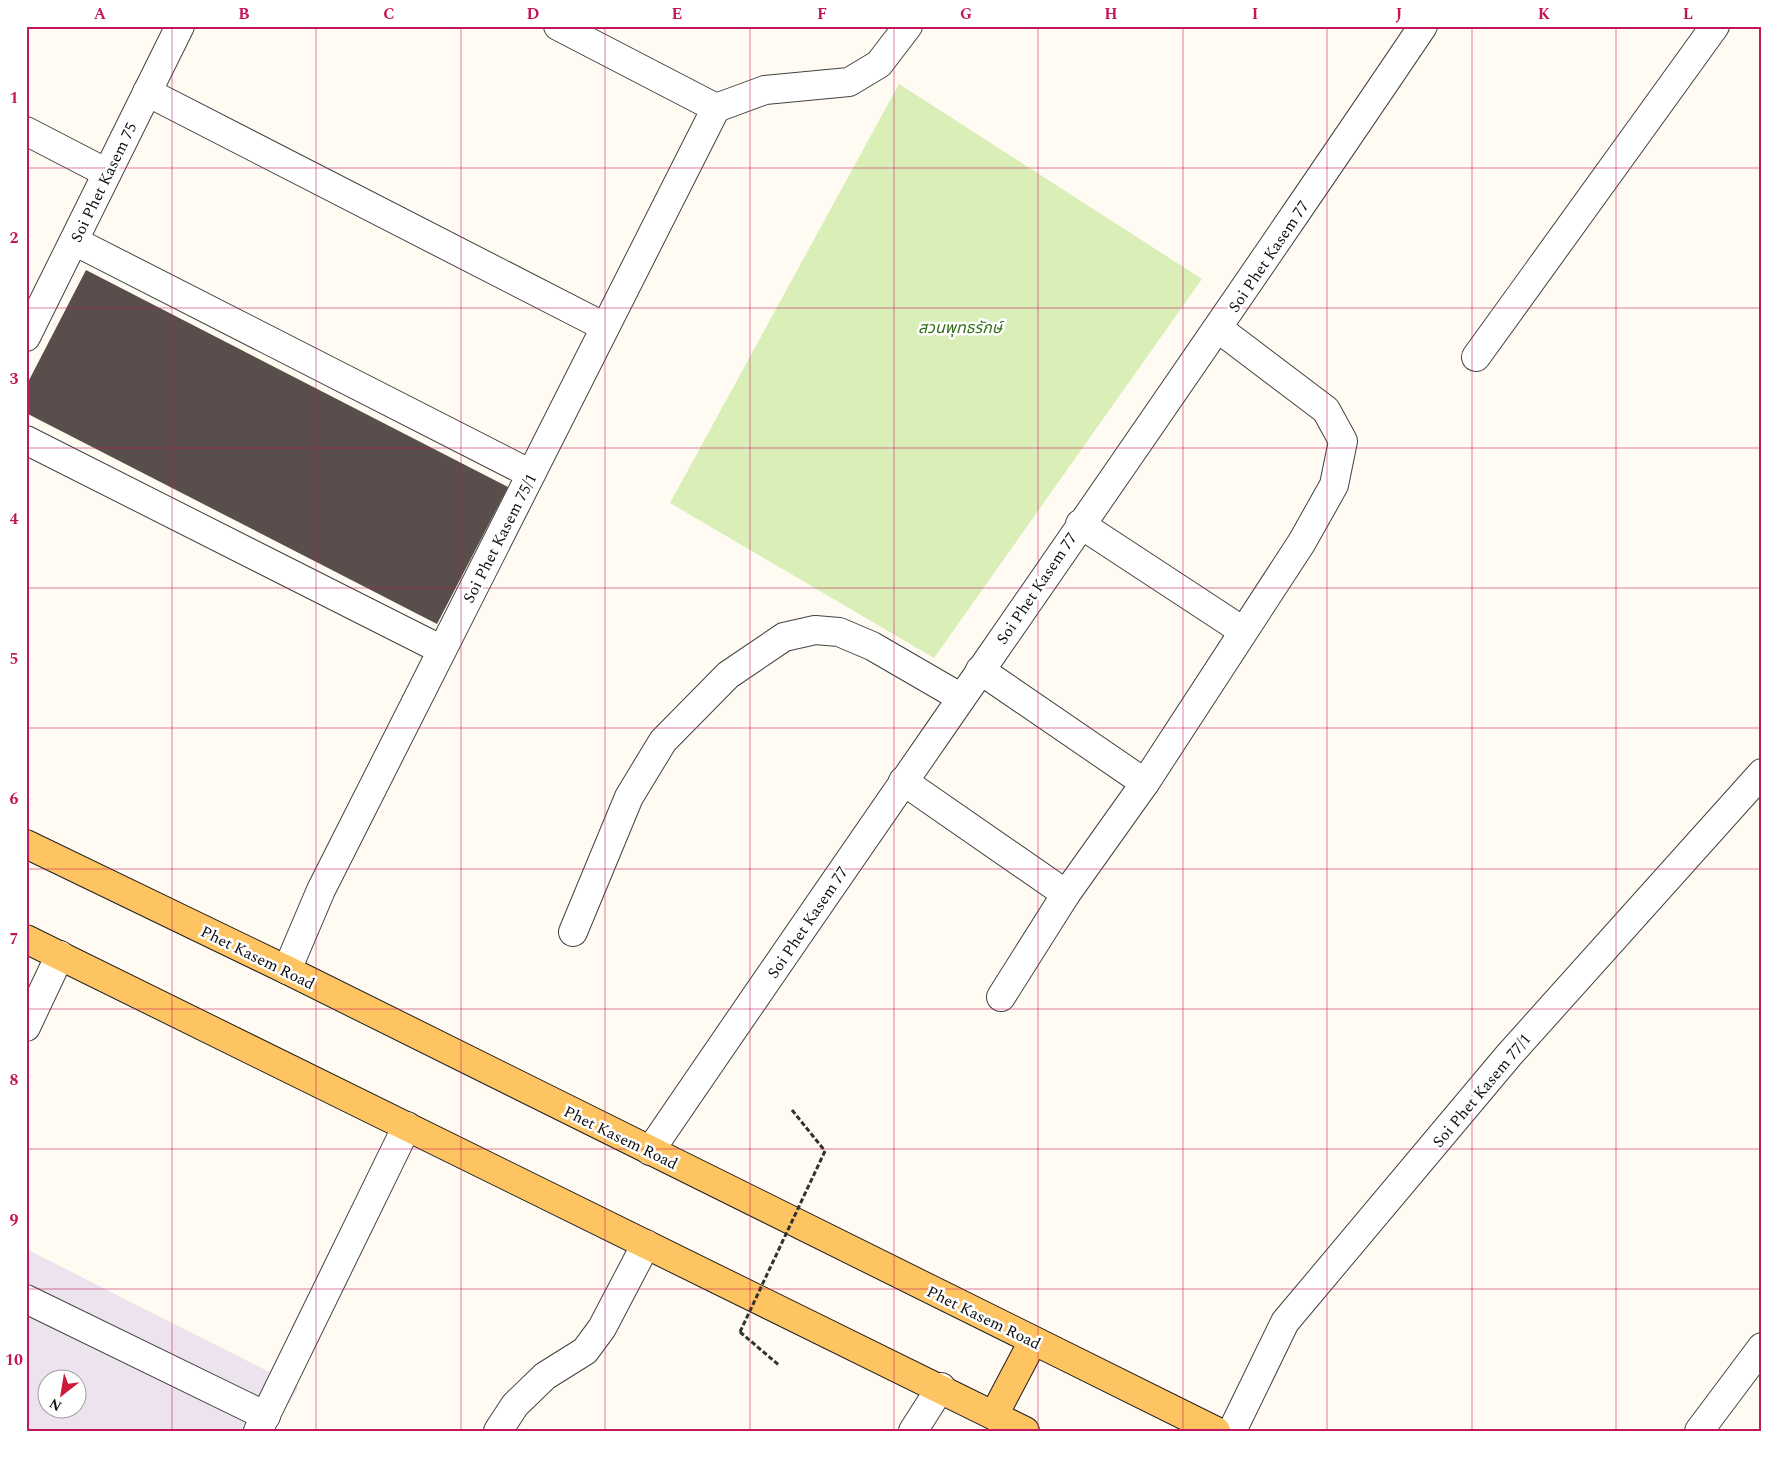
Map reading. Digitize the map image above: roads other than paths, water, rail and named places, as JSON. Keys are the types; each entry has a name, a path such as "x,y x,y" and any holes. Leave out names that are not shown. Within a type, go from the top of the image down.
{"main road":[{"name":"Phet Kasem Road","path":"26,844 287,970 1216,1431"},
{"path":"26,939 1026,1431"},
{"path":"994,1415 1033,1341"}],"street":[{"name":"Soi Phet Kasem 75","path":"26,337 180,26"},
{"path":"558,26 716,108 764,90 848,82 879,64 908,26"},
{"name":"Soi Phet Kasem 77","path":"650,1151 960,697 1219,329 1424,26"},
{"path":"1476,357 1714,26"},
{"path":"147,92 606,327"},
{"name":"Soi Phet Kasem 75/1","path":"287,970 321,890 716,108"},
{"path":"26,130 107,173"},
{"path":"74,241 531,474"},
{"path":"1001,997 1066,894 1145,783 1302,542 1334,485 1343,442 1326,410 1219,329"},
{"path":"26,440 442,650"},
{"path":"1080,524 1243,631"},
{"path":"573,932 630,797 663,741 728,675 784,637 815,630 839,632 872,646 960,697"},
{"path":"980,670 1145,783"},
{"name":"Soi Phet Kasem 77/1","path":"1232,1431 1285,1322 1509,1055 1762,773"},
{"path":"903,781 1066,894"},
{"path":"26,1027 60,955"},
{"path":"26,1299 262,1423 407,1126"},
{"path":"498,1431 515,1405 545,1376 585,1350 596,1336 646,1244"},
{"path":"1699,1431 1762,1347"},
{"path":"913,1431 941,1388"}],"park label":[{"name":"สวนพุทธรักษ์","path":"960,327"}]}
